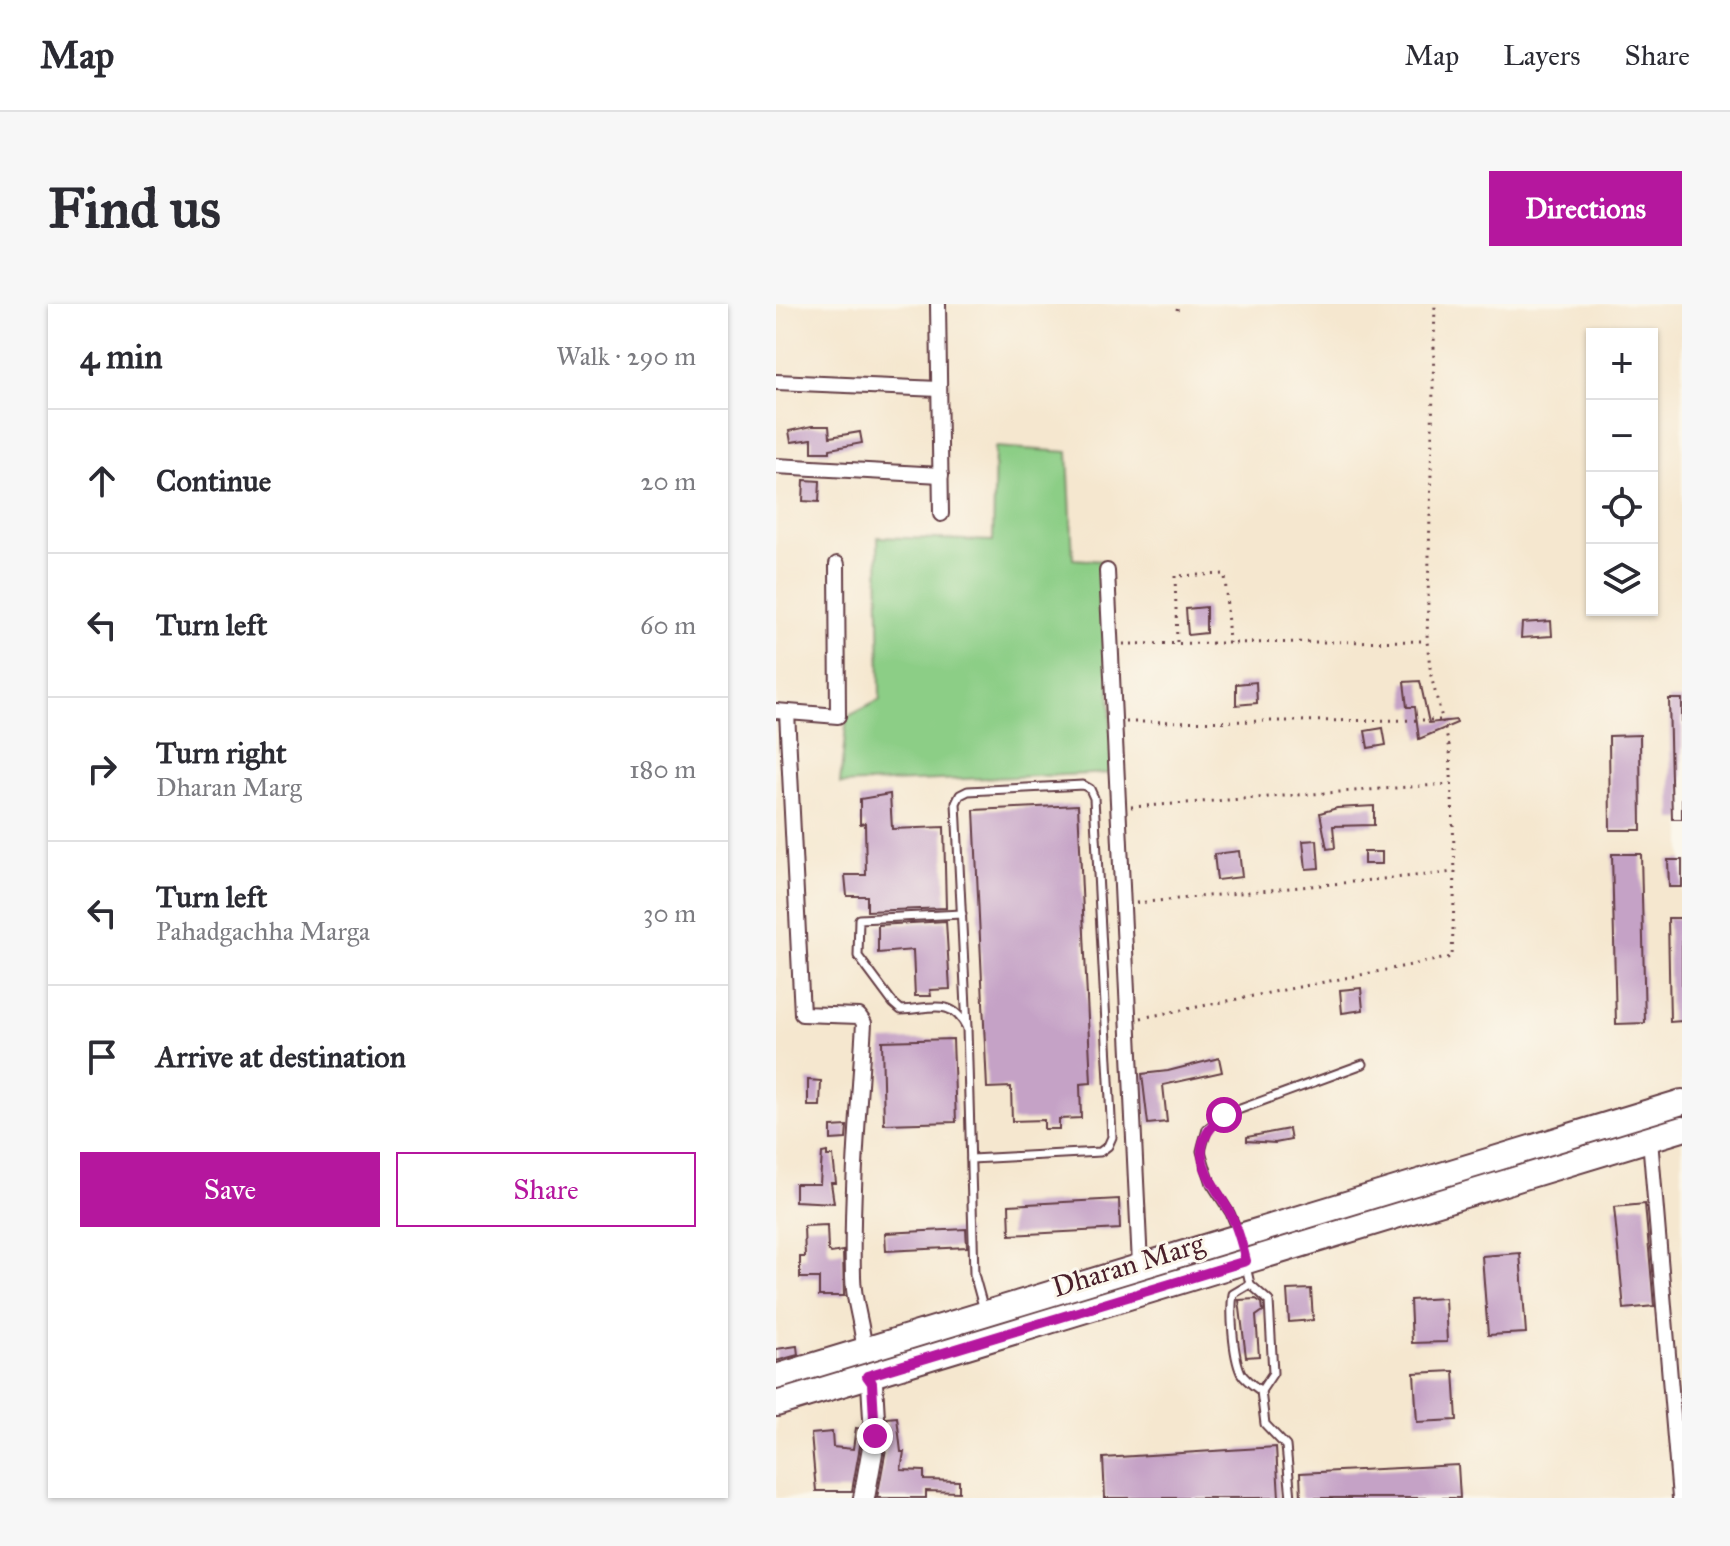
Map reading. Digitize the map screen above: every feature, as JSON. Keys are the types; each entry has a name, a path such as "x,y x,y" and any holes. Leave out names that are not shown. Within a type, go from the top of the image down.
{"main road":[{"name":"Dharan Marg","path":"776,1377 1682,1102"},
{"name":"Dharan Marg","path":"776,1404 867,1376 1248,1272 1682,1129"}],"street":[{"path":"938,304 941,514"},
{"path":"776,382 939,389"},
{"path":"776,466 941,475"},
{"path":"837,564 838,716 781,712 802,1014 859,1016 864,1023 853,1248 856,1308 864,1349"},
{"path":"1107,571 1140,1265"},
{"path":"1650,1139 1680,1498"},
{"path":"864,1498 875,1436 872,1383 867,1376"}],"lane":[{"path":"971,1159 1100,1152 1108,1146 1112,1137 1094,798 1090,789 1083,785 968,791 960,795 956,803 974,1274 985,1312"},
{"path":"962,914 859,919 858,956 901,1010 945,1006 960,1014 967,1028"},
{"path":"1291,1498 1286,1446 1265,1424 1261,1391 1273,1373 1269,1301 1248,1272 1239,1235 1230,1213 1211,1184 1201,1151 1207,1129 1224,1115 1363,1064"},
{"path":"1248,1272 1233,1294 1231,1306 1237,1359 1242,1375 1261,1391"}],"path":[{"path":"1177,310 1178,304"},
{"path":"1130,1020 1452,957 1455,872 1450,749 1431,676 1427,641 1435,304"},
{"path":"1177,644 1175,576 1225,574 1229,643"},
{"path":"1110,644 1427,641"},
{"path":"1114,722 1441,720"},
{"path":"1119,808 1451,783"},
{"path":"1124,904 1455,872"}],"green space":[{"path":"995,447 1068,452 1073,559 1104,561 1113,773 840,784 847,717 880,700 878,537 993,541"}],"building":[{"path":"829,426 830,437 860,432 862,443 830,449 830,452 812,452 812,439 791,442 789,431"},
{"path":"804,480 820,481 819,502 803,501"},
{"path":"1206,607 1206,633 1188,635 1186,609"},
{"path":"1551,621 1552,636 1521,638 1522,623"},
{"path":"1420,681 1429,723 1456,720 1457,723 1419,739 1415,707 1407,707 1404,682"},
{"path":"1256,682 1257,703 1236,705 1236,684"},
{"path":"1669,699 1682,699 1682,819 1672,819"},
{"path":"1383,728 1386,745 1368,748 1365,731"},
{"path":"1640,735 1641,830 1610,830 1609,736"},
{"path":"890,794 892,829 944,827 946,908 867,911 867,896 847,896 845,875 866,875 865,823 860,824 860,799"},
{"path":"1078,805 1091,1083 1080,1084 1081,1118 1059,1119 1059,1129 1044,1129 1044,1120 1012,1121 1011,1087 987,1088 974,810"},
{"path":"1374,806 1374,825 1333,826 1335,848 1327,849 1320,813 1337,808"},
{"path":"1317,840 1319,868 1306,869 1303,841"},
{"path":"1239,851 1242,877 1217,880 1214,854"},
{"path":"1364,852 1382,852 1382,864 1364,864"},
{"path":"1612,854 1641,854 1645,1023 1616,1024"},
{"path":"1668,860 1682,860 1682,887 1669,887"},
{"path":"1668,918 1682,918 1682,1021 1670,1022"},
{"path":"946,921 950,989 930,990 931,996 915,996 913,950 878,953 878,925"},
{"path":"1361,988 1363,1010 1342,1013 1340,990"},
{"path":"953,1039 956,1122 884,1124 882,1041"},
{"path":"1219,1058 1222,1072 1163,1085 1167,1122 1148,1124 1142,1074"},
{"path":"808,1080 821,1081 820,1106 808,1106"},
{"path":"847,1126 846,1139 831,1140 831,1127"},
{"path":"1289,1129 1291,1140 1275,1143 1247,1141 1247,1137"},
{"path":"827,1152 827,1156 833,1156 836,1183 831,1183 834,1203 795,1201 795,1184 820,1184 822,1153"},
{"path":"1119,1199 1120,1229 1010,1235 1009,1205"},
{"path":"1645,1204 1654,1306 1624,1309 1614,1207"},
{"path":"827,1225 828,1250 831,1253 843,1251 844,1296 819,1296 819,1278 800,1278 800,1257 805,1257 804,1226"},
{"path":"966,1229 967,1247 886,1251 885,1233"},
{"path":"1520,1253 1526,1333 1488,1335 1482,1256"},
{"path":"1311,1289 1313,1320 1289,1322 1287,1290"},
{"path":"1445,1298 1447,1342 1412,1343 1410,1300"},
{"path":"1256,1299 1262,1303 1263,1311 1256,1316 1259,1356 1246,1357 1239,1300"},
{"path":"797,1346 798,1355 776,1361 776,1349"},
{"path":"1454,1371 1457,1420 1417,1422 1414,1373"},
{"path":"897,1417 901,1452 904,1452 901,1470 924,1471 924,1480 959,1481 959,1492 926,1491 926,1498 877,1498 888,1438 887,1418"},
{"path":"856,1428 862,1429 862,1435 852,1491 816,1491 811,1434 832,1432 833,1447 853,1449"},
{"path":"1276,1447 1279,1498 1105,1498 1103,1458"},
{"path":"1458,1465 1460,1498 1301,1498 1300,1473"}],"route":[{"path":"875,1436 872,1383 867,1376 1246,1261 1230,1213 1211,1184 1201,1151 1207,1129 1224,1115"}]}
